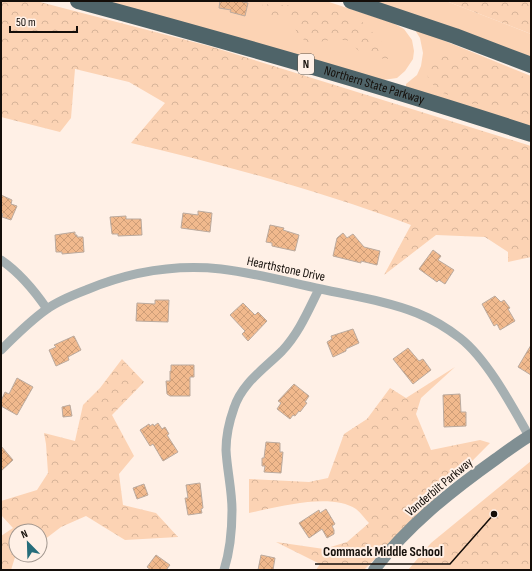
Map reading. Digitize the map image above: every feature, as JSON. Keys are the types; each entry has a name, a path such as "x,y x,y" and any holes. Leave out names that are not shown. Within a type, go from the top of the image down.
{"highway":[{"name":"Northern State Parkway","path":"78,1 222,39 322,68 531,134"},
{"path":"351,1 448,33 531,65"}],"main road":[{"name":"Vanderbilt Parkway","path":"374,570 385,555 424,516 468,479 530,435"}],"street":[{"path":"1,260 11,266 35,291 47,309"},
{"name":"Hearthstone Drive","path":"1,350 47,309 76,294 108,281 139,273 169,268 221,269 377,302 410,311 441,325 461,339 478,357 501,388 530,435"},
{"path":"224,570 231,535 232,509 226,450 228,429 234,407 244,387 259,371 282,351 300,328 319,289"}],"green space":[{"path":"1,1 36,1 209,46 531,146 531,257 508,262 508,252 485,237 436,235 384,275 411,225 307,190 202,160 131,143 165,103 129,82 75,69 71,118 60,132 1,117"},
{"path":"96,1 326,1 393,23 404,29 412,40 414,51 413,59 405,71 397,78 383,80"},
{"path":"373,1 446,1 531,34 531,57"},
{"path":"446,1 531,1 531,34 521,30"},
{"path":"263,4 303,6 344,13 364,23 385,46 388,59 366,56 355,47 351,41 335,39 309,44 297,34 294,24 290,20 259,19"},
{"path":"415,30 531,76 531,128 406,87 406,84 417,75 421,66 423,53 420,38"},
{"path":"455,53 500,67 531,80 531,118 499,105 473,104 440,92 428,79 427,63 440,54"},
{"path":"122,359 144,382 112,415 134,456 119,474 123,505 156,513 178,537 125,540 86,516 61,527 48,537 48,523 8,523 1,515 1,501 37,490 48,473 44,433 75,441 83,405 100,388"},
{"path":"455,367 421,398 416,414 431,450 480,440 490,443 364,570 316,570 320,564 276,542 324,549 347,542 369,523 356,509 345,504 319,501 304,502 249,513 249,479 309,482 328,478 344,434 367,419 390,388 406,398"},
{"path":"531,461 531,570 408,570 431,543"},
{"path":"8,531 8,563 13,563 11,570 1,570 1,536"}],"building":[{"path":"220,1 239,1 248,3 245,16 230,12 231,10 219,8"},
{"path":"1,195 12,200 11,204 17,206 11,220 2,217"},
{"path":"198,211 212,213 210,232 181,228 183,213 198,215"},
{"path":"126,216 126,219 141,219 142,235 118,236 118,234 112,234 110,217"},
{"path":"270,225 284,228 283,230 299,235 295,251 272,246 272,243 266,242"},
{"path":"75,232 77,237 83,237 84,252 62,254 62,252 56,252 55,235"},
{"path":"343,233 347,238 353,234 364,247 380,251 377,265 361,261 361,263 333,256 337,238"},
{"path":"433,250 441,256 438,260 454,270 445,284 439,280 437,282 419,269"},
{"path":"495,296 501,302 504,300 510,308 508,309 515,321 500,330 497,324 494,326 482,304"},
{"path":"155,300 169,300 168,322 136,321 137,303 155,304"},
{"path":"243,303 255,315 258,312 267,321 248,341 242,334 245,331 230,315"},
{"path":"353,329 359,343 333,357 327,342 332,339 331,336"},
{"path":"74,336 81,350 68,357 69,360 56,366 49,350 56,347 54,345"},
{"path":"531,345 531,375 518,367"},
{"path":"408,348 419,361 423,359 431,370 413,384 393,359"},
{"path":"171,365 194,365 194,377 190,377 190,396 170,396 167,394 166,381 170,381"},
{"path":"17,378 33,387 17,415 1,406 1,401 5,392 9,394"},
{"path":"294,384 309,396 305,402 307,403 300,412 299,411 295,416 293,415 290,419 277,409 281,403 278,401"},
{"path":"460,394 461,412 466,412 466,426 444,427 443,395"},
{"path":"70,405 72,416 63,417 62,407"},
{"path":"158,423 162,429 165,427 169,434 167,435 178,452 163,461 153,444 150,446 140,430 149,424 150,426 153,424 154,426"},
{"path":"266,442 280,443 280,452 283,452 281,473 264,472 265,466 262,466 262,458 264,458"},
{"path":"1,446 13,460 1,471"},
{"path":"200,483 203,508 201,509 202,513 188,515 185,498 188,498 186,485"},
{"path":"144,484 148,495 137,499 133,488"},
{"path":"326,509 335,524 332,526 334,534 327,538 322,529 309,538 299,523 319,510 320,513"},
{"path":"156,555 170,565 166,570 151,570 147,567"},
{"path":"261,555 275,558 273,570 258,570"}],"place":[{"name":"Commack Middle School","path":"494,514"}]}
